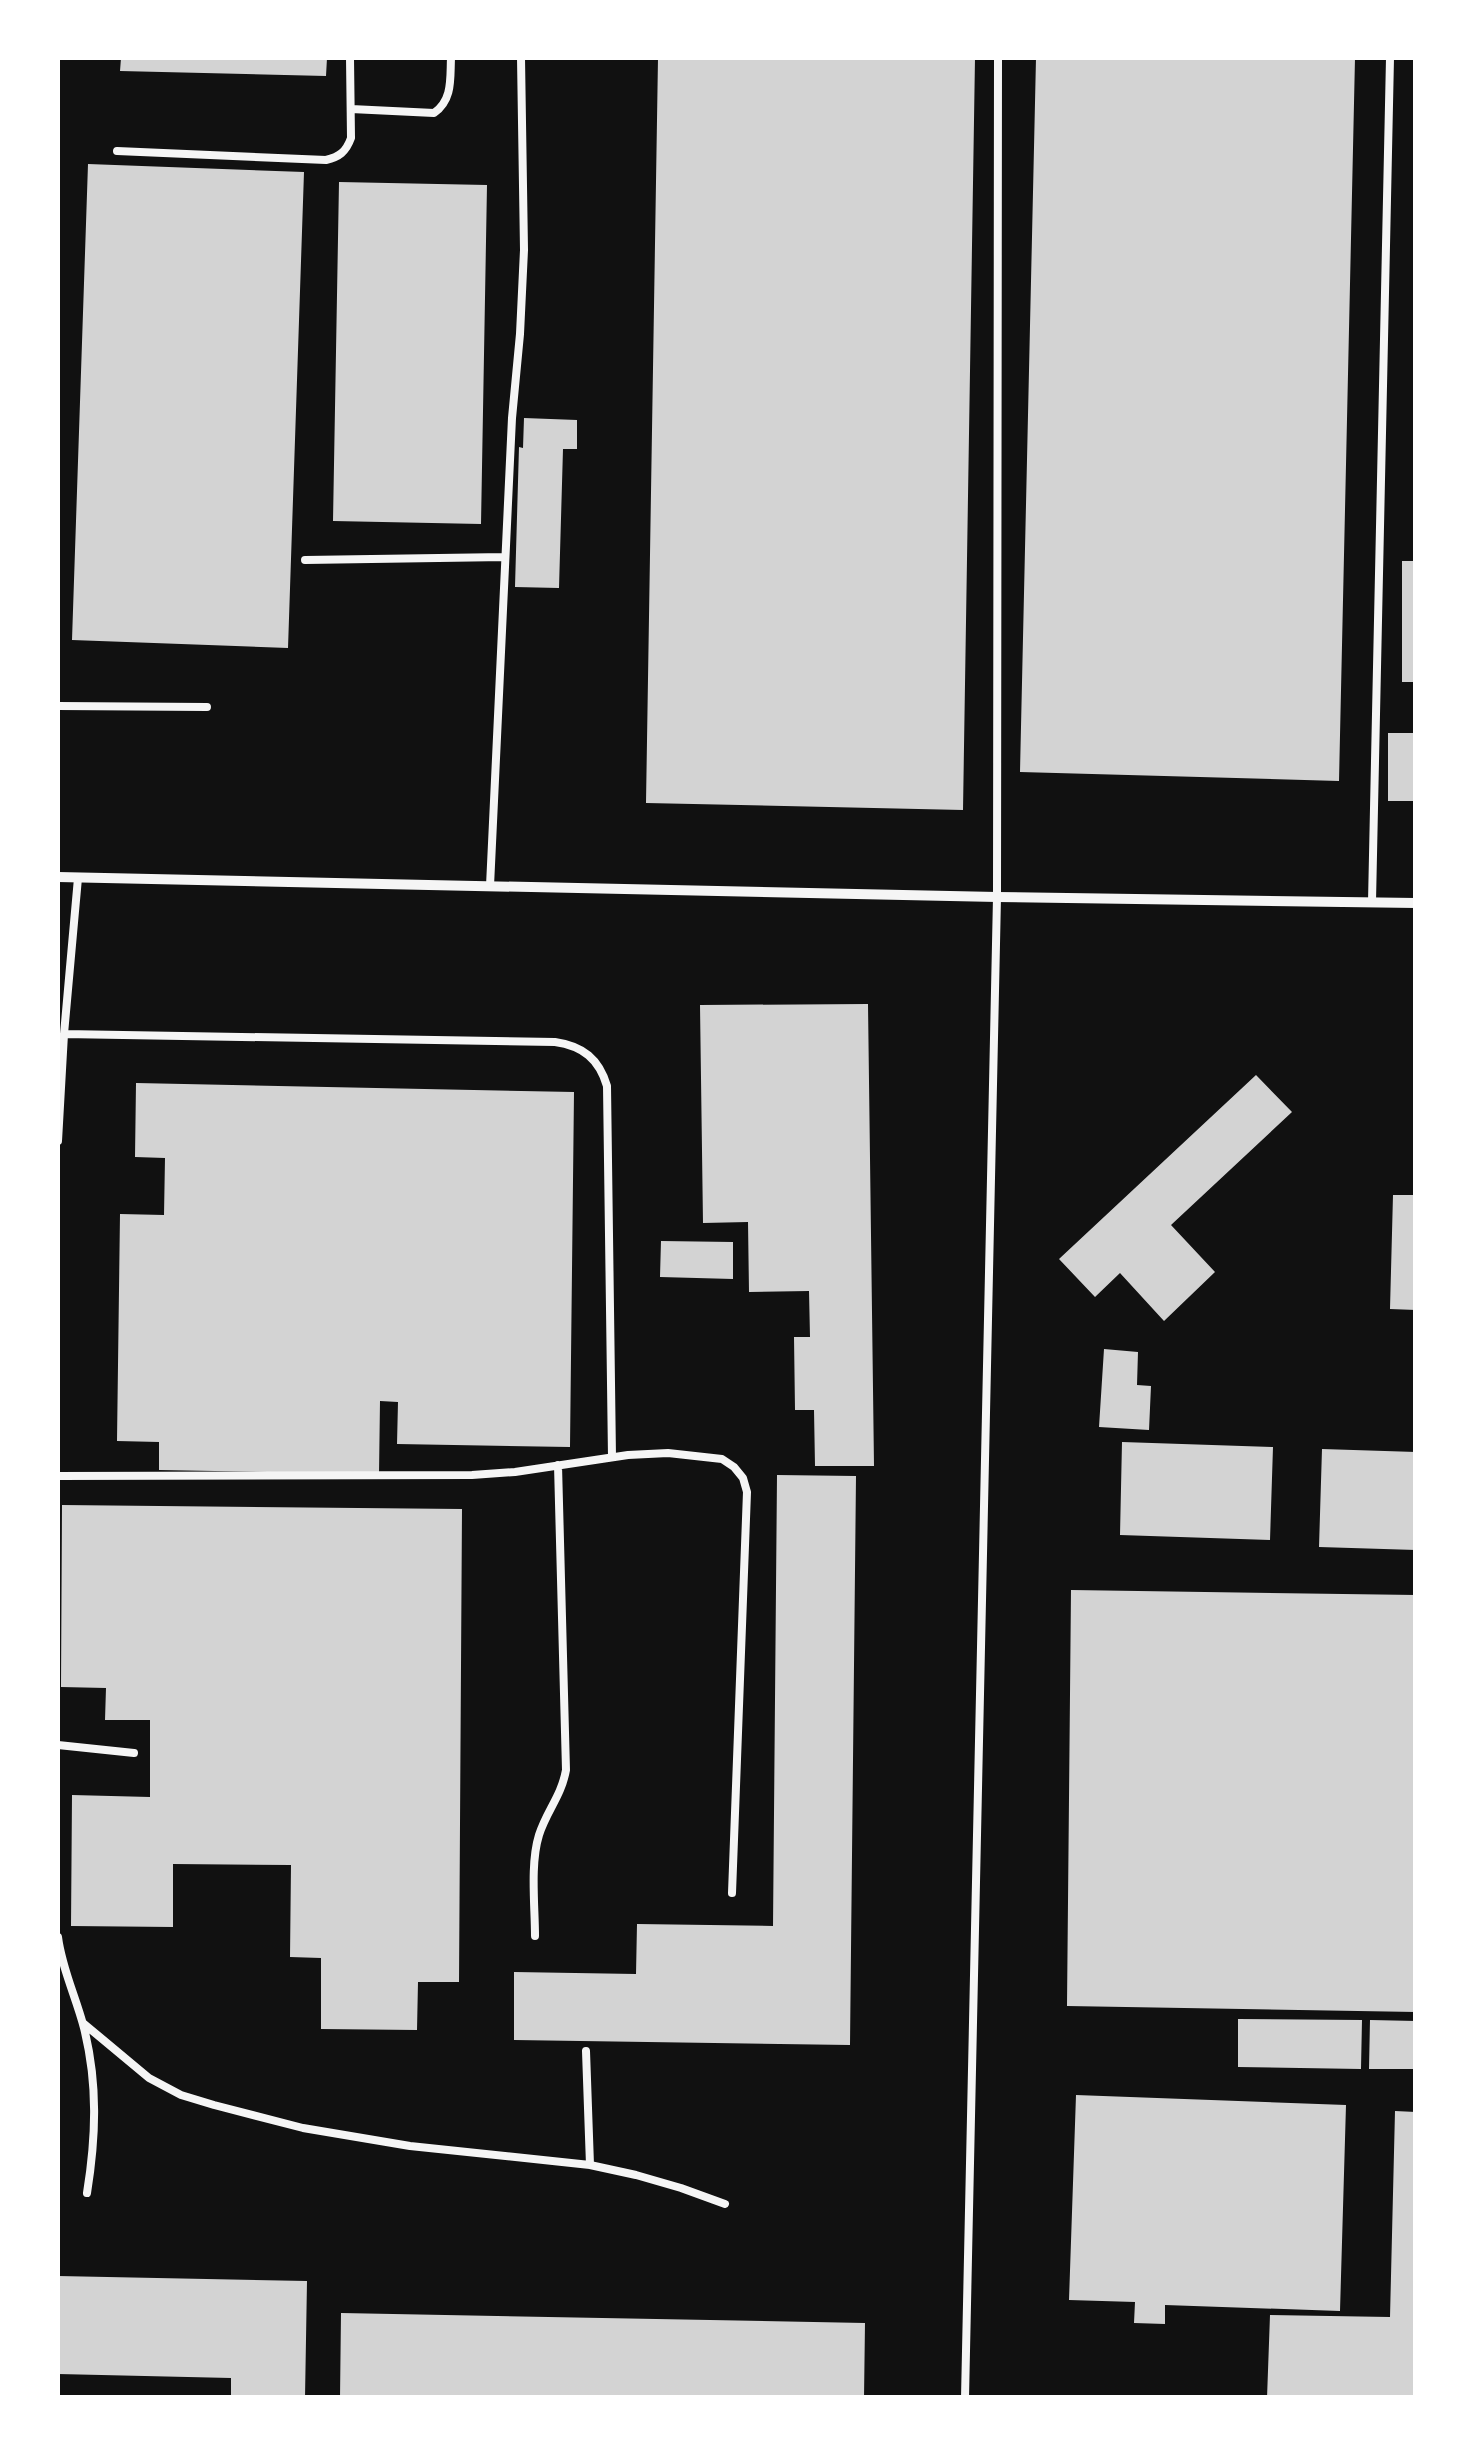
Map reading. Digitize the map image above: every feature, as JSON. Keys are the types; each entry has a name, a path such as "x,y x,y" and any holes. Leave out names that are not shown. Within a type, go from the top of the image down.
{"street":[{"path":"58,877 1416,903"}],"lane":[{"path":"117,151 326,160 342,154 350,138 350,58"},
{"path":"350,108 434,112 447,100 451,58"},
{"path":"490,886 512,418 524,250 521,58"},
{"path":"965,2398 998,897 998,58"},
{"path":"1372,902 1390,58"},
{"path":"305,560 505,557"},
{"path":"58,706 207,707"},
{"path":"58,1141 78,878"},
{"path":"64,1034 556,1042 584,1050 603,1072 607,1086 612,1457"},
{"path":"58,1476 472,1475 668,1453 722,1459 743,1478 747,1492 732,1894"},
{"path":"535,1936 536,1848 544,1823 558,1800 566,1770 558,1465"},
{"path":"58,1745 134,1753"},
{"path":"58,1937 92,2065 94,2151 87,2193"},
{"path":"83,2024 149,2078 181,2095 214,2105 303,2128 410,2146 590,2165 636,2175 725,2204"},
{"path":"586,2050 590,2165"}],"building":[{"path":"121,58 327,58 326,76 120,71"},
{"path":"658,58 975,58 963,810 646,803"},
{"path":"1036,58 1355,58 1339,781 1020,772"},
{"path":"88,164 304,172 288,648 72,640"},
{"path":"339,182 487,185 481,524 333,521"},
{"path":"524,418 577,420 577,449 563,449 559,588 515,587 519,447 523,448"},
{"path":"1402,561 1416,561 1416,682 1402,682"},
{"path":"1388,733 1416,733 1416,801 1388,801"},
{"path":"868,1004 874,1466 815,1466 814,1410 795,1410 794,1337 810,1337 809,1291 749,1292 748,1222 703,1223 700,1005"},
{"path":"1256,1075 1292,1112 1171,1225 1215,1272 1164,1321 1120,1273 1095,1297 1059,1259"},
{"path":"136,1083 574,1092 570,1447 397,1444 398,1402 380,1401 379,1474 159,1470 159,1442 117,1441 120,1214 164,1215 165,1158 135,1157"},
{"path":"1393,1195 1416,1195 1416,1310 1390,1309"},
{"path":"661,1241 733,1242 733,1279 660,1277"},
{"path":"1104,1349 1138,1352 1137,1385 1151,1386 1149,1430 1099,1427"},
{"path":"1122,1442 1273,1447 1270,1540 1120,1535"},
{"path":"1322,1449 1416,1452 1416,1550 1319,1547"},
{"path":"777,1475 856,1476 850,2045 514,2040 514,1972 636,1974 637,1924 773,1926"},
{"path":"62,1505 462,1509 459,1982 418,1982 417,2030 321,2029 321,1958 290,1957 291,1865 173,1864 173,1927 71,1926 72,1795 150,1797 150,1720 105,1720 106,1688 61,1687"},
{"path":"1071,1590 1416,1595 1416,2012 1067,2006"},
{"path":"1238,2019 1362,2020 1361,2069 1238,2067"},
{"path":"1370,2020 1416,2021 1416,2069 1369,2069"},
{"path":"1076,2095 1346,2105 1340,2311 1165,2305 1165,2324 1134,2323 1135,2302 1069,2300"},
{"path":"1395,2111 1416,2112 1416,2398 1267,2398 1270,2315 1390,2317"},
{"path":"58,2276 307,2281 305,2398 231,2398 231,2378 58,2374"},
{"path":"341,2313 865,2323 864,2398 340,2398"}]}
